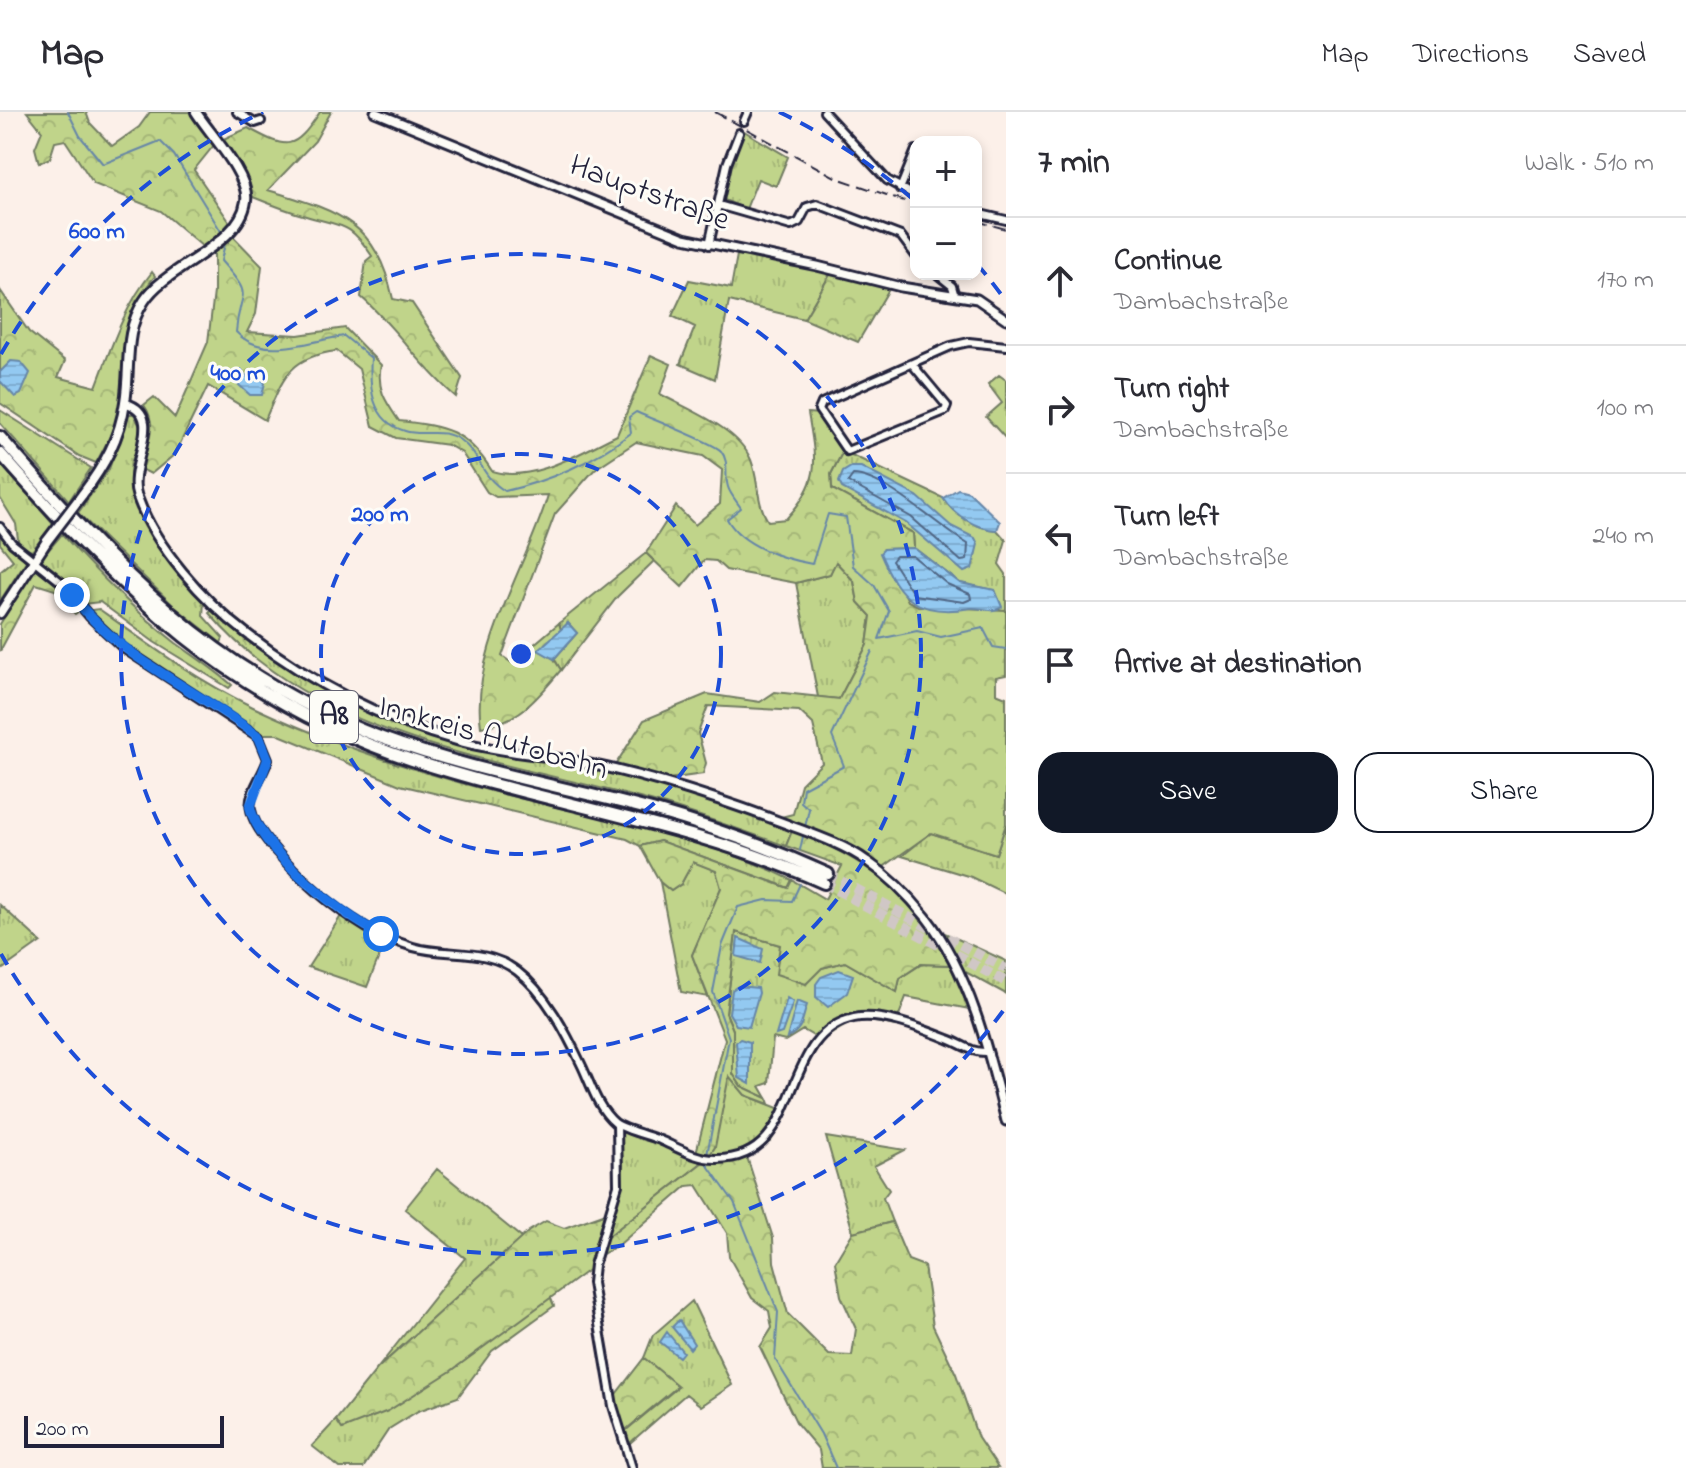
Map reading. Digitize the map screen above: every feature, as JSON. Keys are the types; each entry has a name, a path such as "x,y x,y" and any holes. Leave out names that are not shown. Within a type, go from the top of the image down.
{"highway":[{"name":"Innkreis Autobahn","path":"0,437 87,535 144,592 220,652 282,691 353,726 414,749 692,822 826,879 693,833 442,769 363,742 315,721 206,656 150,611 98,562 0,453"}],"main road":[{"path":"0,613 33,560 82,495 112,448 125,403 128,341 139,309 162,281 220,240 245,208 246,188 196,112"}],"street":[{"path":"237,112 255,123 261,121"},
{"name":"Hauptstraße","path":"375,112 649,225 709,245 817,266 901,287 954,293 977,299 1006,319"},
{"path":"744,121 748,112"},
{"path":"824,112 900,189 910,193"},
{"path":"709,245 739,133"},
{"path":"900,189 910,165"},
{"path":"718,205 791,226 799,222 810,204 817,204 896,233 910,249"},
{"path":"982,214 1006,220"},
{"path":"944,280 952,286 954,293"},
{"path":"912,364 947,406 945,411 847,451 819,410 822,403 951,346 969,342 1006,346"},
{"path":"125,403 137,408 145,419 145,437 134,480 137,496 160,537 192,584 218,611 308,675 365,707 459,741 571,760 697,791 815,836 867,861 902,889 927,918 948,951 977,1017 1006,1121"},
{"path":"0,527 33,560 61,582 90,617 123,648 259,737 268,759 251,800 253,818 302,877 332,903 360,924 404,944 493,958 527,980 560,1026 600,1104 617,1125 705,1158 733,1158 750,1152 761,1146 781,1121 810,1052 834,1027 851,1018 869,1016 948,1039 973,1051 987,1052"},
{"path":"617,1125 618,1185 594,1265 592,1283 615,1418 632,1468"}],"green space":[{"path":"27,112 86,112 90,123 112,146 139,127 150,112 190,112 214,145 194,170 231,224 203,247 161,211 94,184 65,140 55,142 50,158 39,163 35,148 42,131"},
{"path":"320,112 331,112 315,141 268,190 333,213 364,235 386,272 393,299 412,303 462,378 456,397 361,297 366,261 372,256 357,237 344,227 253,197 249,183 221,140 248,128 272,140 289,143 303,134"},
{"path":"739,128 788,157 776,186 758,179 746,209 717,197 730,145"},
{"path":"231,234 262,266 256,314 247,332 298,335 345,328 381,365 381,388 399,421 453,432 473,447 492,471 507,474 540,470 617,435 651,355 671,364 660,394 712,421 735,438 751,460 761,507 768,521 786,519 806,493 811,481 814,457 808,413 820,414 843,451 831,474 832,489 913,533 914,548 884,549 908,601 918,606 1006,610 1006,675 996,677 996,693 1006,697 1006,824 996,854 931,833 882,868 849,846 781,817 793,814 801,784 822,763 813,724 799,711 708,706 698,733 706,763 703,774 661,780 614,767 644,720 707,694 760,702 775,692 839,699 867,645 871,616 858,602 854,581 836,562 830,574 796,583 726,570 716,561 704,560 682,587 646,553 676,506 695,525 720,504 722,470 703,456 636,442 595,469 555,514 502,656 512,663 559,623 561,630 539,650 554,659 561,670 527,707 506,720 481,727 480,698 492,639 548,495 496,497 487,492 462,453 448,445 396,438 373,426 359,369 337,351 308,359 289,372 265,420 208,386 175,454 151,474 139,468 151,428 144,405 154,397 175,418 208,342 214,292 214,249"},
{"path":"737,255 761,256 831,273 804,319 729,301 715,379 680,364 695,327 672,316 689,280 731,288"},
{"path":"152,272 155,276 132,310 127,324 120,408 96,463 79,456 0,403 0,290 29,332 65,361 58,377 96,387 126,313"},
{"path":"831,273 889,289 858,342 804,319"},
{"path":"999,375 1006,380 1006,439 986,417 1002,403 988,384"},
{"path":"0,410 91,468 69,501 0,423"},
{"path":"128,414 134,414 144,435 131,464 130,482 135,500 154,538 204,602 203,616 223,638 221,643 175,607 78,513 109,469"},
{"path":"843,451 943,498 966,520 997,530 1006,540 999,564 1006,574 1006,610 996,611 1001,606 995,590 960,583 914,548 913,533 832,489 831,474"},
{"path":"0,463 53,523 32,551 19,547 16,524 0,498"},
{"path":"0,530 26,561 0,601 0,571 13,560 0,544"},
{"path":"62,534 146,618 232,685 229,688 154,642 100,602 83,604 64,580 40,560"},
{"path":"646,553 654,561 618,596 561,670 554,659 577,633 568,623 561,630 559,623"},
{"path":"835,561 854,581 858,602 871,616 867,645 839,699 818,697 796,583 830,574"},
{"path":"39,568 62,585 81,610 75,614 55,590 36,584 0,651 0,624 34,569"},
{"path":"99,609 213,686 312,733 433,775 646,828 720,850 792,880 789,888 660,841 640,846 627,839 400,785 277,734 260,734 128,647 92,614 91,610"},
{"path":"213,609 321,687 393,723 448,740 635,778 703,798 792,831 786,846 665,805 421,742 361,720 305,692 254,657 209,613"},
{"path":"1006,824 1006,894 971,877 902,856 931,833 996,854"},
{"path":"792,831 844,854 885,882 919,918 950,965 921,964 900,978 897,992 845,962 822,968 806,984 776,974 780,945 736,932 726,1013 733,1030 733,1074 741,1086 767,1098 769,1104 745,1095 729,1076 715,1147 709,1156 696,1153 725,1039 692,955 721,888 716,871 693,862 681,884 671,891 660,882 640,846 660,841 788,888 792,880 825,899 842,866 786,846"},
{"path":"693,861 716,871 721,888 692,955 708,997 681,992 660,882 671,891 681,884"},
{"path":"0,905 41,942 0,971"},
{"path":"341,916 386,939 367,987 308,967"},
{"path":"938,930 1006,961 1006,994 960,969"},
{"path":"736,932 780,945 822,968 845,962 897,992 900,978 922,964 950,965 969,1009 906,997 895,1026 864,1021 849,1024 822,1041 803,1030 785,1041 773,1038 769,1083 760,1086 767,1098 741,1086 733,1074 733,1030 726,1013"},
{"path":"729,1075 745,1095 788,1112 771,1141 747,1157 703,1162 605,1239 623,1165 619,1121 696,1153 722,1099"},
{"path":"826,1137 905,1150 874,1166 889,1190 883,1198 892,1222 853,1232"},
{"path":"747,1157 773,1238 774,1262 788,1314 829,1355 852,1356 856,1329 841,1296 835,1262 853,1232 892,1222 908,1260 924,1266 933,1326 956,1374 978,1438 998,1468 822,1468 819,1450 797,1424 760,1347 772,1328 769,1311 752,1298 729,1257 727,1233 697,1185 687,1186 620,1244 599,1256 605,1239 703,1162"},
{"path":"437,1169 522,1238 377,1369 465,1258 405,1209"},
{"path":"609,1212 590,1269 451,1371 388,1411 342,1429 336,1420 377,1369 529,1231 546,1221 564,1228"},
{"path":"550,1296 554,1306 492,1351 458,1397 418,1411 389,1429 363,1468 340,1468 312,1446 336,1420 343,1429 451,1371"},
{"path":"692,1301 732,1385 701,1406 686,1394 622,1450 618,1437 678,1387 644,1358 653,1335"},
{"path":"644,1358 678,1386 622,1433 613,1398"}],"water":[{"path":"11,361 21,362 30,373 21,394 15,397 0,381 0,372"},
{"path":"231,372 261,378 265,383 262,395 250,395 229,376"},
{"path":"851,467 861,467 917,496 951,526 975,538 978,544 972,569 964,572 906,523 842,488 839,482 843,472"},
{"path":"958,489 969,492 1000,522 997,530 974,524 953,510 943,498"},
{"path":"914,548 960,583 995,590 1002,607 994,610 937,610 913,602 895,583 880,553 884,549"},
{"path":"568,623 577,633 554,659 538,650"},
{"path":"738,938 763,949 760,963 736,956"},
{"path":"839,970 853,975 847,993 828,1007 816,997 816,984 821,977"},
{"path":"738,986 758,988 749,1027 736,1025 729,1013 732,990"},
{"path":"787,998 793,1002 782,1033 776,1035"},
{"path":"797,1001 807,1005 803,1020 787,1038"},
{"path":"740,1039 750,1042 750,1084 739,1078 736,1042"},
{"path":"679,1320 694,1344 690,1349 672,1327"},
{"path":"667,1332 683,1352 679,1357 660,1342"}],"waterway":[{"path":"68,112 80,136 103,164 160,141 174,155 222,233"},
{"path":"225,243 221,261 239,282 243,295 236,332 259,346 273,347 302,345 344,336 371,358 374,401 385,419 405,431 440,433 460,440 473,452 490,479 505,491 555,476 602,452 631,433 629,417 636,412 721,451 728,487 741,508 727,519 743,537 764,550 812,564 828,514 846,517 853,566 874,585 889,611 879,639 917,631 941,637 983,628 993,647 1006,649"},
{"path":"800,850 809,809 801,802 803,788 844,766 832,736 872,651"},
{"path":"707,1155 729,1038 713,992 722,946 738,907 766,900 792,901 800,884"},
{"path":"706,1163 734,1202 778,1312 775,1359 821,1434 836,1468"}],"tunnel":[{"path":"828,874 1006,969"},
{"path":"824,883 1006,982"}],"railway":[{"path":"715,112 837,178 910,203"},
{"path":"982,223 1006,229"}],"route":[{"path":"72,595 97,625 123,648 259,737 268,759 251,800 253,818 271,843 308,883 353,920 381,934"}]}
